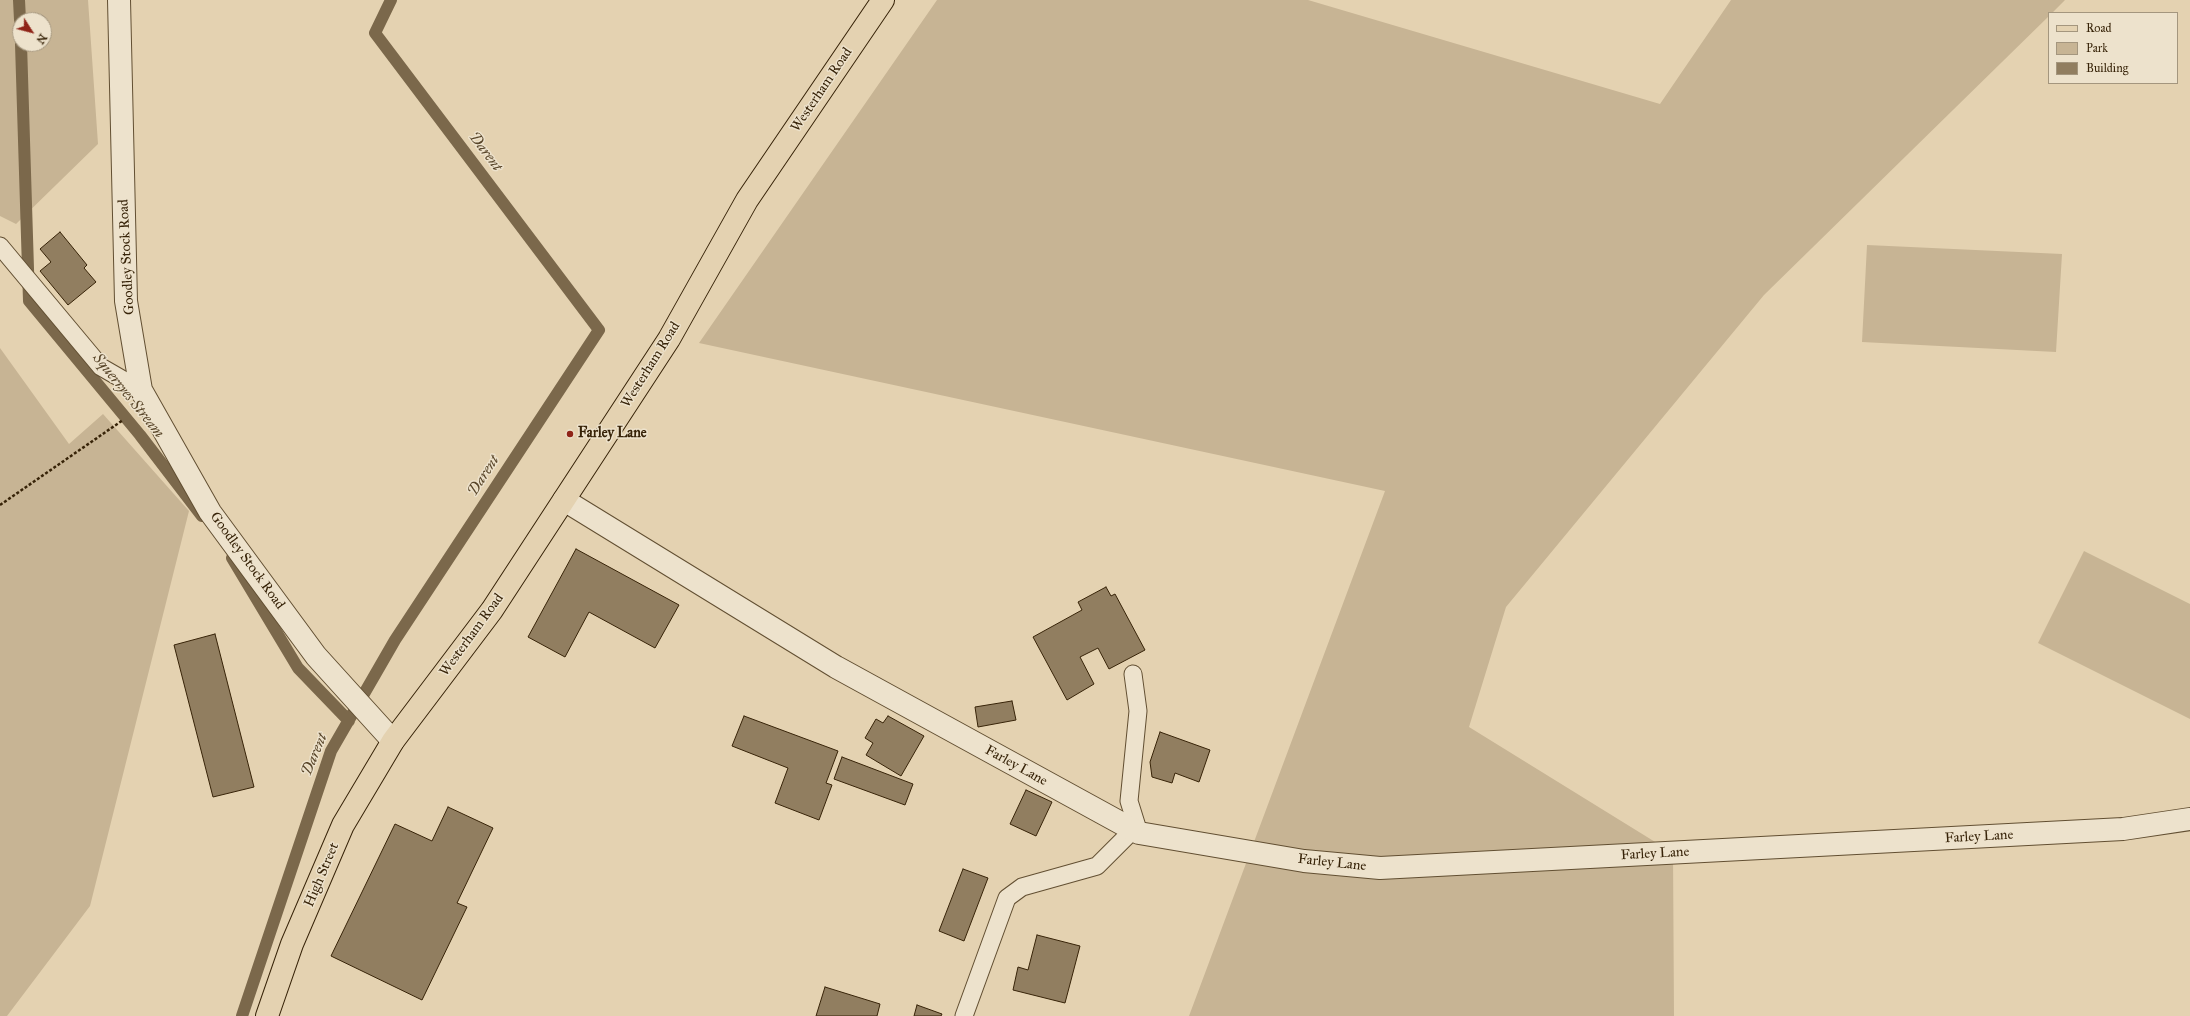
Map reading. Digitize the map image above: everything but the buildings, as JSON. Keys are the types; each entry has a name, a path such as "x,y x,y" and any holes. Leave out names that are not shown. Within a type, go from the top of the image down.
{"main road":[{"name":"Westerham Road","path":"394,741 492,610 669,339 747,200 883,0"},
{"name":"High Street","path":"267,1016 292,944 343,825 394,741"}],"street":[{"name":"Goodley Stock Road","path":"119,0 126,301 145,396 210,512 316,656 394,741"},
{"name":"Farley Lane","path":"564,500 836,667 1136,832 1304,861 1380,868 2123,829 2190,819"}],"lane":[{"path":"0,246 101,367 145,396"},
{"path":"964,1016 1007,898 1022,887 1097,866 1136,832 1129,801 1138,711 1133,674"}],"path":[{"path":"0,505 145,396"}],"green space":[{"path":"0,0 88,0 98,144 16,224 0,216"},
{"path":"937,0 1308,0 1660,104 1731,0 2065,0 2053,12 2048,12 2048,17 1764,295 1506,607 1469,727 1673,853 1674,1016 1189,1016 1385,491 699,343"},
{"path":"1867,245 2062,254 2056,352 1862,342"},
{"path":"0,348 69,444 103,414 189,511 90,906 7,1016 0,1016"},
{"path":"2084,551 2190,604 2190,719 2038,643"}],"waterway":[{"name":"Squerryes Stream","path":"19,0 20,12"},
{"name":"Darent","path":"242,1016 331,751 395,640 599,330 375,33 391,0"},
{"name":"Squerryes Stream","path":"21,52 29,301 140,435 202,516"},
{"name":"Squerryes Stream","path":"232,558 298,668 349,721"}],"place":[{"name":"Farley Lane","path":"570,434"}]}
